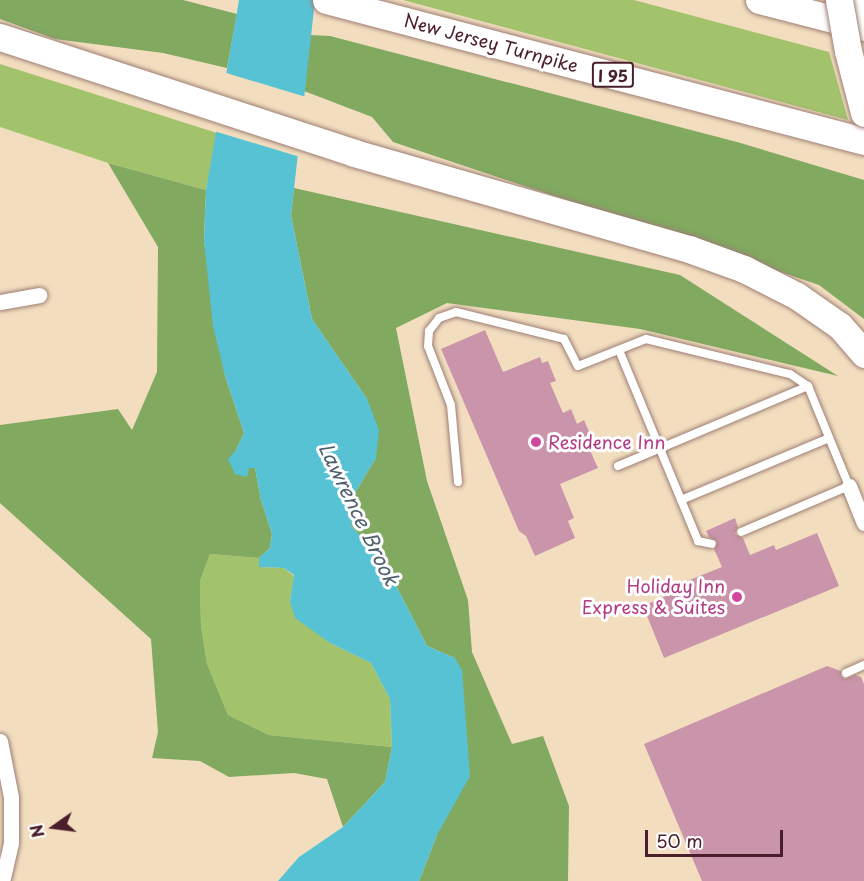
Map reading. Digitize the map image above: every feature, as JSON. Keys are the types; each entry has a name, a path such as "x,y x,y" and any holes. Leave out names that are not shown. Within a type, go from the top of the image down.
{"highway":[{"name":"New Jersey Turnpike","path":"326,0 864,141"},
{"path":"759,0 864,27"},
{"path":"839,0 848,51 864,113"},
{"path":"862,0 864,10"},
{"path":"0,38 354,153 689,249 744,269 797,296 840,326 864,354"}],"street":[{"path":"0,302 39,295"},
{"path":"849,486 864,523"},
{"path":"0,741 11,797 11,843 2,881"}],"lane":[{"path":"458,482 451,405 428,346 429,331 439,318 456,312 564,339 578,366 646,339 790,374 808,386 849,486 741,532"},
{"path":"619,350 698,541 712,544"},
{"path":"618,466 808,386"},
{"path":"681,500 829,438"},
{"path":"846,673 864,665"}],"green space":[{"path":"0,0 183,0 237,14 227,68 163,53 55,39 0,19"},
{"path":"403,0 634,0 829,52 848,120"},
{"path":"310,35 330,36 737,142 864,180 864,319 819,285 393,142 372,117 304,91"},
{"path":"0,64 217,133 206,190 108,163 0,127"},
{"path":"108,163 206,190 204,241 225,376 244,433 236,450 249,468 255,468 261,500 272,534 270,548 259,558 210,554 200,581 201,626 207,664 228,715 269,735 392,747 385,782 343,827 327,779 294,773 229,777 200,761 152,758 158,732 151,639 0,503 0,425 118,409 132,430 157,372 158,247"},
{"path":"294,188 680,275 838,376 640,329 447,303 396,328 427,481 468,600 472,652 512,744 543,736 569,806 568,881 419,881 437,835 455,658 427,646 383,560 351,526 356,491 376,458 367,399 312,319 291,216"},
{"path":"210,554 259,558 259,567 284,568 294,576 290,601 330,643 371,663 390,699 392,747 269,735 228,715 207,664 201,626 200,581"}],"water":[{"path":"239,0 315,0 291,216 312,319 367,399 379,430 376,458 356,491 351,526 383,560 427,646 455,658 462,670 470,776 437,835 419,881 278,881 299,857 343,827 385,782 392,747 390,699 371,663 330,643 295,618 290,601 294,575 284,568 259,567 259,558 270,548 272,534 261,500 255,468 249,468 247,477 235,474 228,459 236,450 244,433 225,376 213,326 204,241 206,190"}],"pier":[{"path":"223,72 306,97 300,157 214,131"}],"building":[{"name":"Residence Inn","path":"485,330 503,372 540,357 542,363 548,361 556,381 550,383 563,413 571,409 577,424 584,420 593,441 587,444 598,468 560,484 574,518 568,521 575,538 535,556 526,536 519,531 441,349"},
{"name":"Holiday Inn Express & Suites","path":"735,518 738,527 735,534 743,538 750,555 774,545 776,550 817,533 839,586 664,658 643,606 684,588 682,583 722,567 714,549 717,542 709,537 706,531"},
{"path":"827,666 841,671 841,676 845,679 855,675 861,677 864,684 864,881 702,881 644,744"}],"place":[{"name":"Residence Inn","path":"536,442"},
{"name":"Holiday Inn Express & Suites","path":"737,597"}],"water label":[{"name":"Lawrence Brook","path":"359,514"}]}
